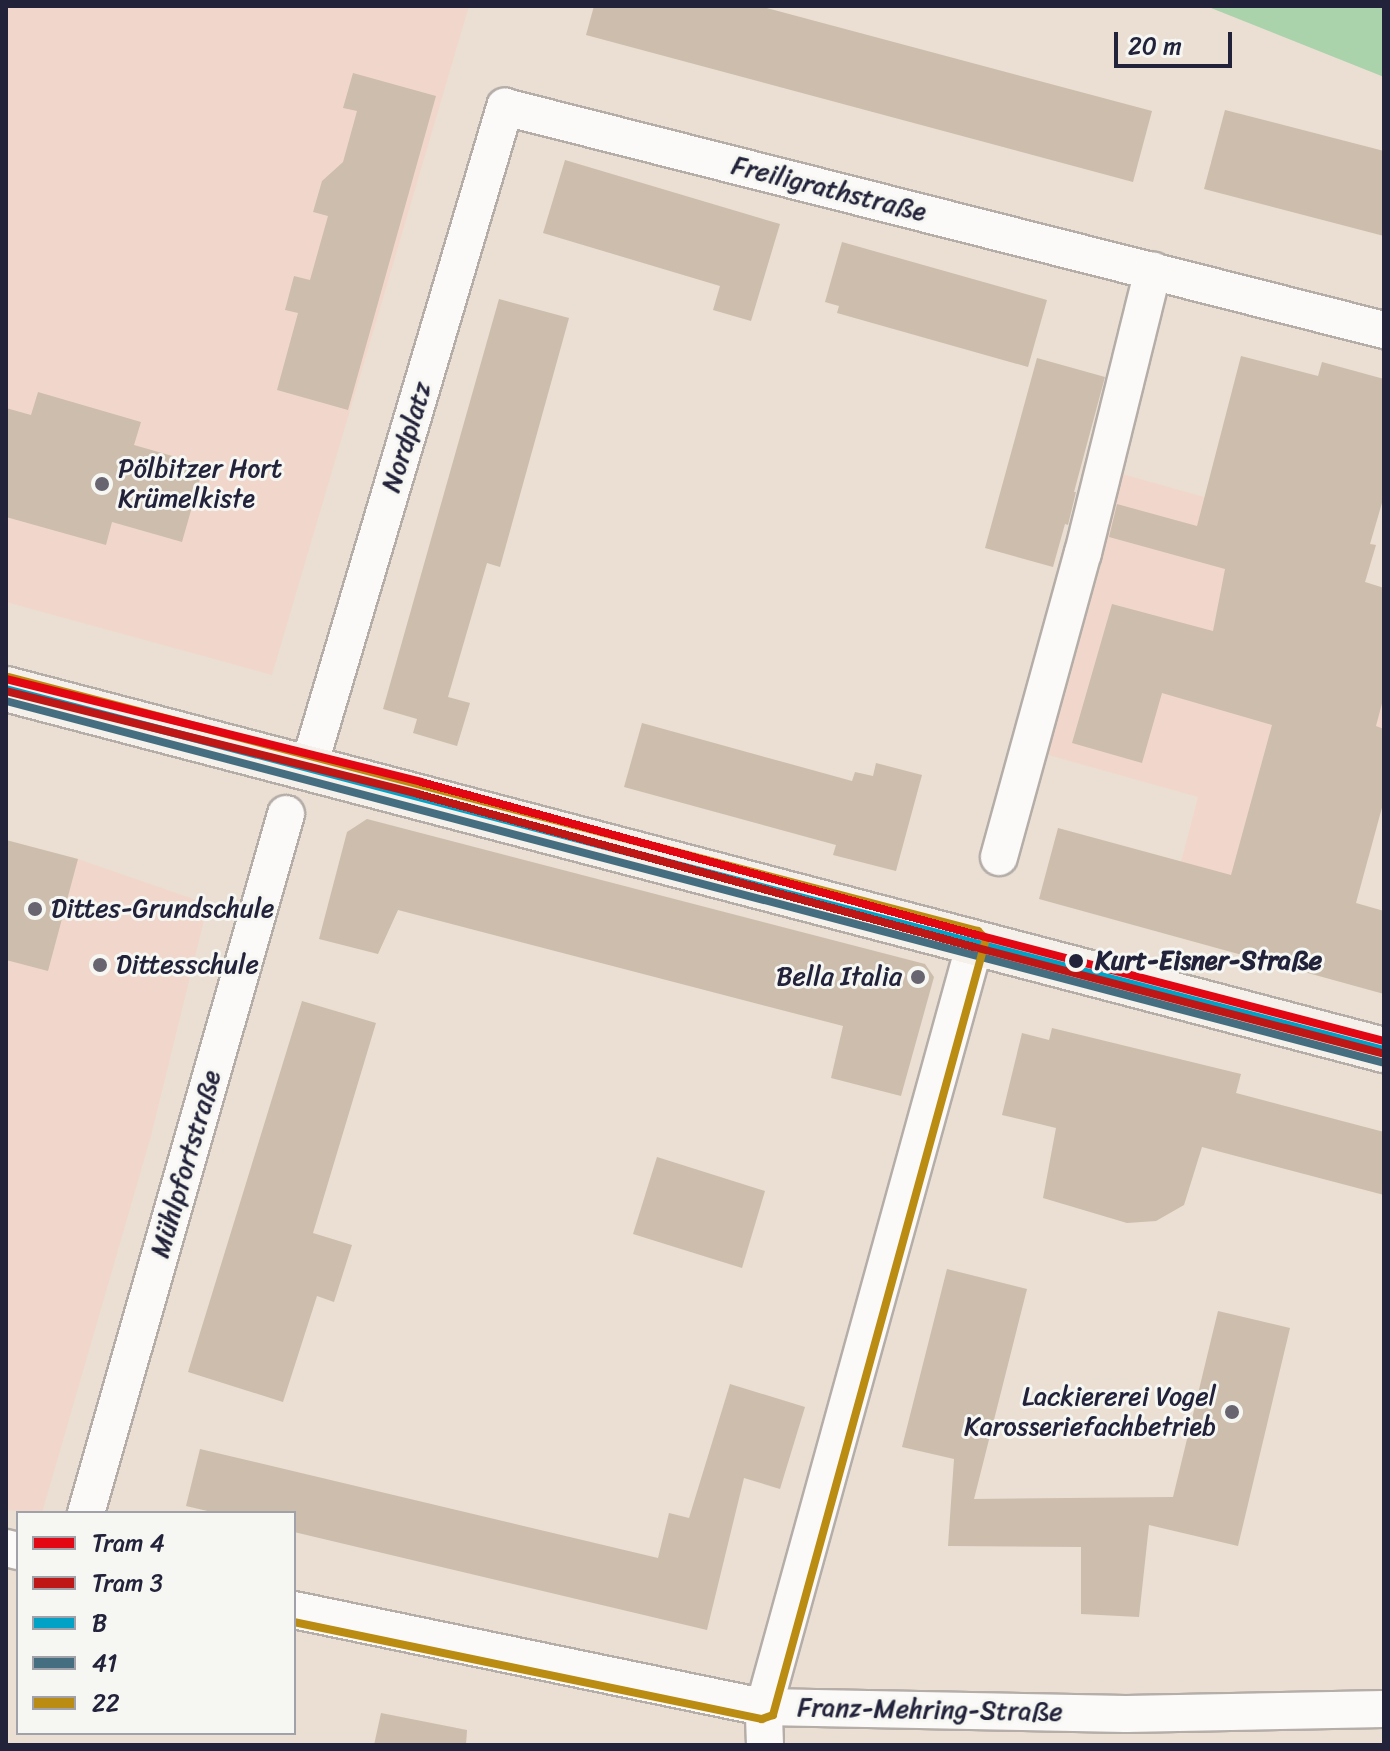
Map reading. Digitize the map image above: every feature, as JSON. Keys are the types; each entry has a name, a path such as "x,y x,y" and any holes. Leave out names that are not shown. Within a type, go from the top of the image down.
{"street":[{"name":"Freiligrathstraße","path":"505,107 1384,330"},
{"name":"Nordplatz","path":"309,766 505,107"},
{"path":"999,857 1083,553 1153,271"},
{"path":"6,689 1384,1050"},
{"name":"Mühlpfortstraße","path":"87,1511 286,814"},
{"path":"765,1745 764,1707 975,943"},
{"name":"Franz-Mehring-Straße","path":"296,1610 764,1707 1126,1714 1384,1709"}],"shaded area":[{"path":"6,6 469,6 272,675 6,602"},
{"path":"1122,474 1376,545 1365,582 1384,588 1384,800 1369,857 1343,851 1281,895 1181,862 1198,797 1048,755"},
{"path":"6,840 78,859 208,904 151,1136 43,1511 6,1510"}],"green space":[{"path":"1206,6 1384,6 1384,77"}],"building":[{"path":"594,6 759,6 1152,111 1133,182 586,35"},
{"path":"353,73 436,96 348,410 277,390 298,313 285,310 294,276 310,280 328,216 313,212 322,181 343,162 357,111 343,108"},
{"path":"1225,110 1384,151 1384,236 1204,189"},
{"path":"565,160 780,224 751,321 713,310 720,286 543,233"},
{"path":"842,242 1047,300 1028,367 837,313 839,306 825,302"},
{"path":"499,299 569,318 500,567 487,563 448,697 470,703 457,746 413,733 417,719 383,709"},
{"path":"1241,356 1318,376 1322,362 1384,379 1384,496 1370,544 1376,545 1365,582 1384,588 1384,696 1376,726 1384,729 1384,800 1356,903 1384,911 1384,994 1039,899 1058,828 1231,875 1272,725 1162,693 1142,763 1072,743 1112,604 1213,631 1225,569 1109,537 1117,504 1197,526"},
{"path":"1037,358 1105,377 1068,525 1065,524 1053,567 985,548"},
{"name":"Pölbitzer Hort Krümelkiste","path":"38,392 141,422 134,445 204,465 182,542 112,522 106,545 6,517 6,408 31,415"},
{"path":"642,723 852,781 855,772 873,776 876,763 922,775 896,871 833,855 836,845 624,787"},
{"path":"367,819 925,964 934,977 901,1096 831,1078 843,1026 398,910 378,954 319,939 347,832"},
{"name":"Dittes-Grundschule","path":"6,840 78,859 48,971 6,960"},
{"path":"302,1001 376,1023 313,1233 352,1245 334,1302 317,1296 283,1402 188,1372"},
{"path":"1052,1028 1241,1074 1236,1093 1384,1132 1384,1195 1202,1147 1184,1205 1156,1221 1127,1223 1043,1198 1056,1128 1002,1115 1022,1033 1049,1040"},
{"path":"657,1157 765,1191 742,1268 633,1234"},
{"path":"947,1269 1027,1289 974,1499 1173,1497 1218,1311 1290,1328 1238,1546 1149,1525 1139,1617 1081,1614 1081,1547 948,1546 954,1459 902,1447"},
{"path":"730,1384 805,1407 780,1489 744,1478 707,1630 296,1532 296,1511 207,1511 186,1506 200,1449 658,1558 669,1513 689,1518"},
{"path":"381,1713 467,1730 466,1745 374,1745"}],"tram line":[{"name":"4","path":"6,679 421,782 977,935 1384,1041"},
{"name":"3","path":"6,691 418,794 974,947 1381,1053"}],"transit line":[{"name":"22","path":"9,677 978,931 986,939 773,1715 762,1719 296,1622"},
{"name":"B","path":"6,689 1384,1050"},
{"name":"41","path":"6,701 1381,1062"}],"place":[{"name":"Pölbitzer Hort Krümelkiste","path":"102,484"},
{"name":"Dittes-Grundschule","path":"35,909"},
{"name":"Kurt-Eisner-Straße","path":"1076,961"},
{"name":"Dittesschule","path":"100,965"},
{"name":"Bella Italia","path":"918,977"},
{"name":"Lackiererei Vogel Karosseriefachbetrieb","path":"1232,1412"}]}
